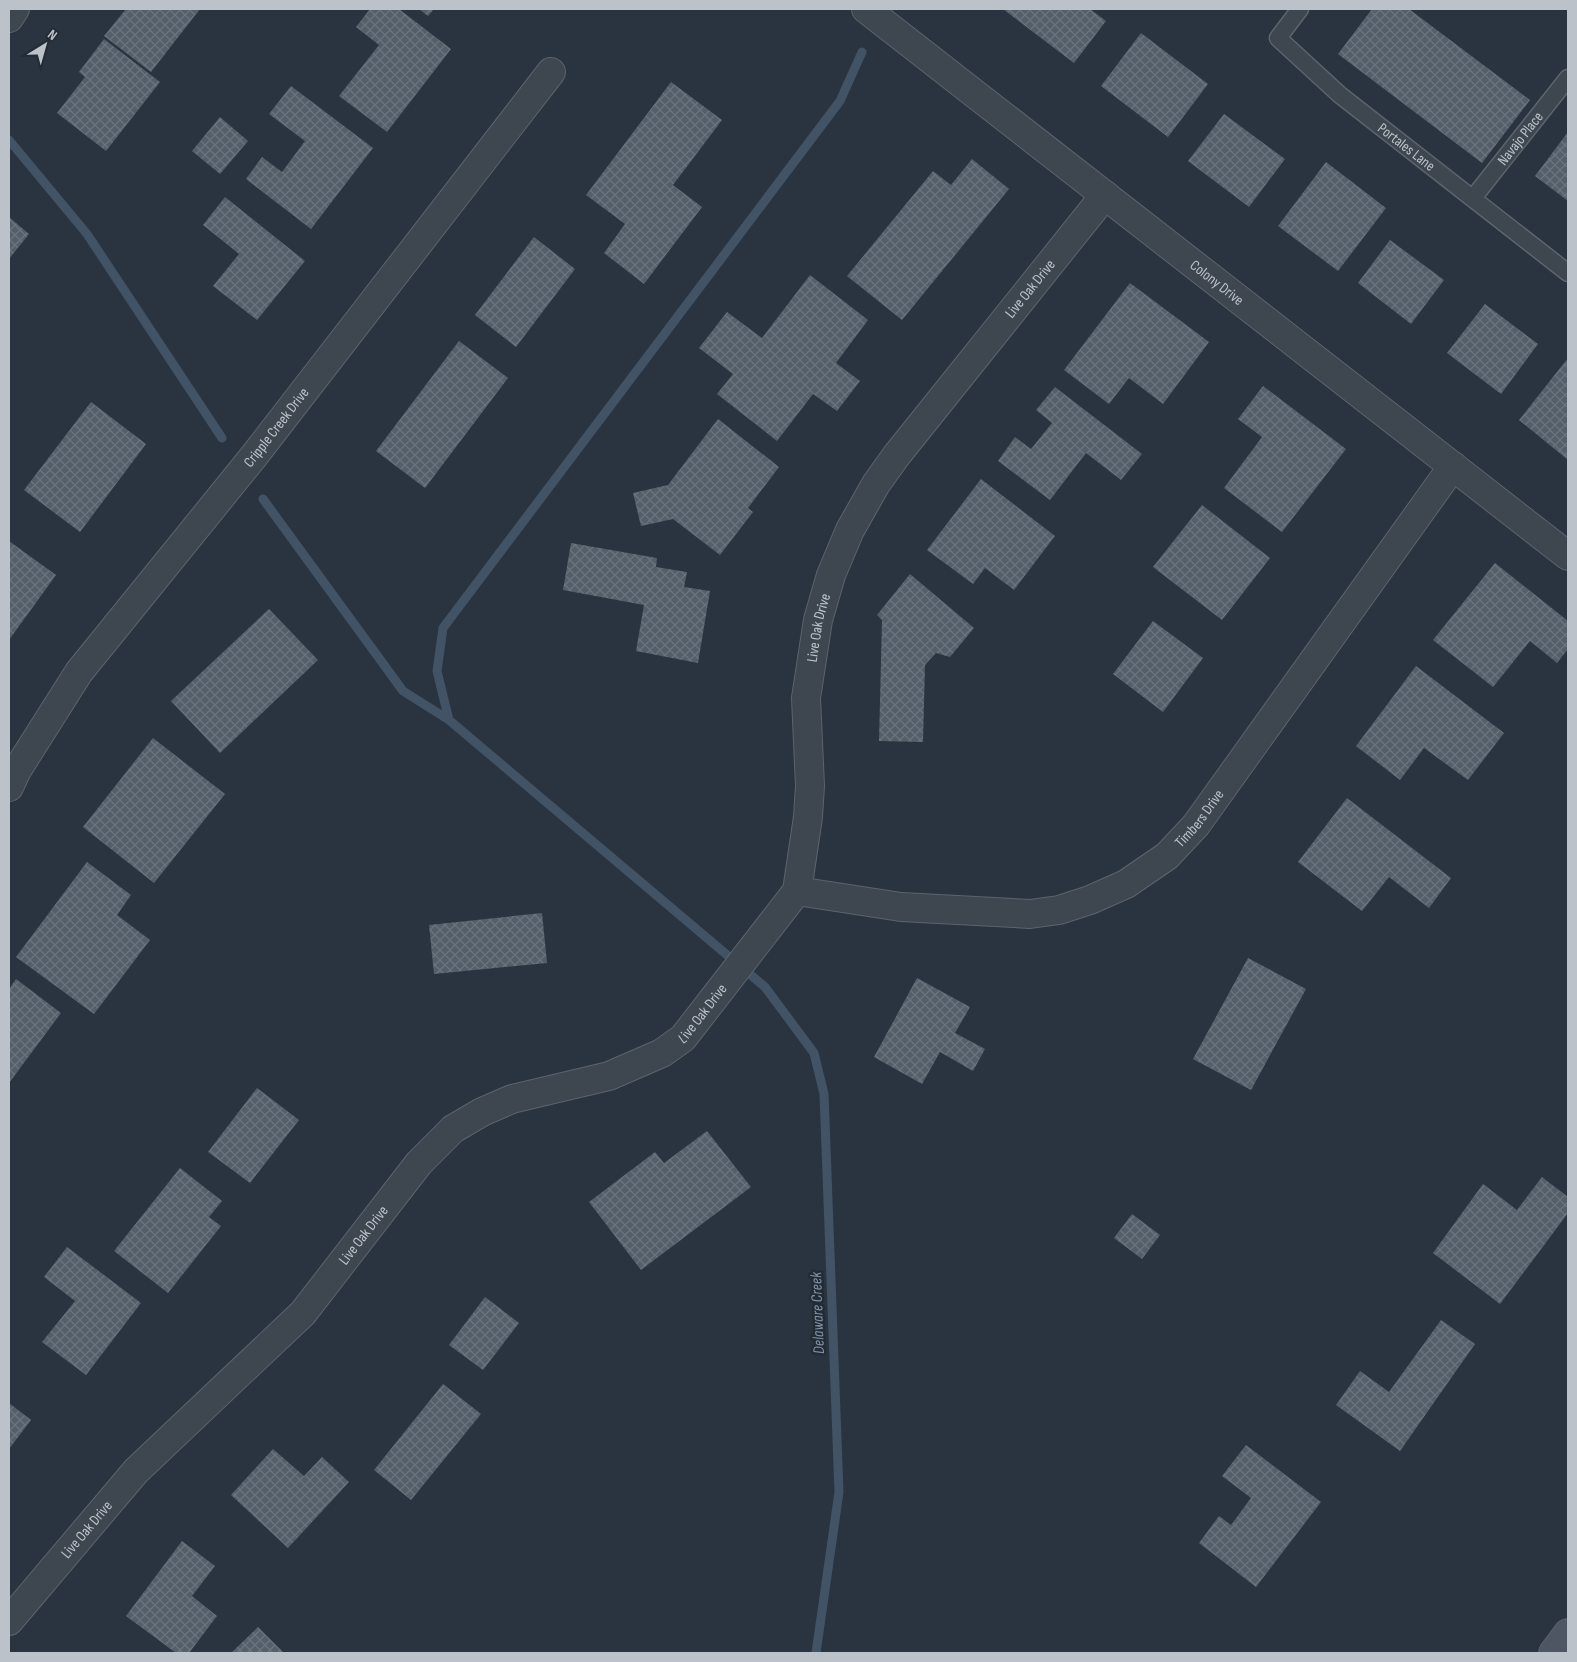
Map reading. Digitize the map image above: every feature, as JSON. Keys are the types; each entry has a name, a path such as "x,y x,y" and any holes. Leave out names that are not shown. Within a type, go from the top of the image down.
{"main road":[{"path":"1553,1653 1568,1633"}],"street":[{"path":"9,18 15,9"},
{"name":"Colony Drive","path":"866,9 1568,556"},
{"name":"Cripple Creek Drive","path":"9,788 18,770 79,672 254,456 551,72"},
{"name":"Live Oak Drive","path":"9,1621 136,1471 303,1314 419,1163 454,1129 482,1112 512,1099 609,1076 662,1053 683,1038 797,891 806,837 810,786 806,698 808,672 818,620 830,576 850,530 876,484 896,456 1105,195"},
{"name":"Timbers Drive","path":"797,891 901,907 1030,914 1060,910 1090,900 1126,884 1167,856 1196,825 1453,466"}],"lane":[{"name":"Portales Lane","path":"1300,9 1278,38 1340,95 1568,273"},
{"name":"Navajo Place","path":"1473,198 1568,78"}],"building":[{"path":"126,9 200,9 151,72 104,36"},
{"path":"370,9 399,9 451,49 387,132 339,96 379,45 356,27"},
{"path":"419,9 434,9 428,16"},
{"path":"1003,9 1090,9 1106,21 1074,63"},
{"path":"1372,9 1409,9 1530,100 1482,163 1338,54"},
{"path":"1141,33 1208,84 1168,137 1101,86"},
{"path":"104,39 160,82 106,151 57,113 85,77 79,72"},
{"path":"671,82 722,120 673,185 702,207 644,284 604,253 625,224 586,195"},
{"path":"291,86 373,148 311,229 246,179 262,157 282,172 305,141 269,114"},
{"path":"1224,114 1285,159 1249,207 1188,161"},
{"path":"220,117 248,141 220,174 192,151"},
{"path":"1568,132 1568,201 1535,176"},
{"path":"972,159 1009,189 902,320 847,276 933,171 951,185"},
{"path":"1326,162 1386,208 1338,271 1278,226"},
{"path":"225,197 305,261 257,320 213,286 239,254 203,225"},
{"path":"9,217 29,234 9,259"},
{"path":"534,237 575,269 516,347 475,315"},
{"path":"1390,240 1444,280 1411,324 1358,283"},
{"path":"810,275 868,320 836,363 860,381 837,411 813,394 777,441 717,394 733,374 699,348 727,312 762,338"},
{"path":"1130,283 1209,342 1163,404 1129,378 1109,404 1064,370"},
{"path":"1485,304 1538,344 1501,394 1447,353"},
{"path":"459,341 508,378 425,488 376,451"},
{"path":"1568,358 1568,460 1519,420"},
{"path":"1263,386 1346,449 1282,532 1224,488 1262,437 1238,419"},
{"path":"1055,387 1142,454 1121,480 1086,453 1050,500 998,461 1015,437 1031,449 1052,423 1036,410"},
{"path":"91,402 146,444 80,532 24,490"},
{"path":"718,419 779,467 748,508 753,512 720,555 673,519 641,526 633,493 668,485"},
{"path":"981,479 1055,536 1014,590 985,568 973,584 927,550"},
{"path":"1202,505 1270,558 1222,620 1153,567"},
{"path":"9,541 56,575 9,640"},
{"path":"571,543 657,558 656,567 687,572 684,587 710,591 698,663 636,651 644,605 563,590"},
{"path":"1495,563 1568,621 1568,649 1557,663 1530,641 1493,687 1433,640"},
{"path":"910,574 974,628 950,657 936,653 925,665 923,742 879,741 882,620 877,615"},
{"path":"269,609 318,660 220,753 171,701"},
{"path":"1153,621 1203,658 1163,712 1113,674"},
{"path":"1416,666 1504,733 1468,780 1424,748 1400,780 1356,746"},
{"path":"153,738 225,794 154,883 83,827"},
{"path":"1347,798 1451,878 1429,908 1389,877 1362,911 1298,862"},
{"path":"87,862 131,895 117,915 150,940 94,1014 16,957"},
{"path":"542,913 547,963 434,974 429,925"},
{"path":"1248,958 1306,989 1251,1090 1193,1059"},
{"path":"917,978 970,1007 955,1033 985,1049 973,1071 940,1052 922,1084 874,1057"},
{"path":"16,979 61,1013 9,1083 9,989"},
{"path":"257,1088 299,1120 250,1183 208,1152"},
{"path":"707,1131 751,1187 641,1270 589,1202 655,1152 664,1163"},
{"path":"180,1168 222,1201 209,1217 221,1226 168,1293 114,1251"},
{"path":"1542,1177 1568,1197 1568,1213 1500,1304 1433,1253 1483,1184 1517,1210"},
{"path":"1132,1214 1160,1235 1142,1259 1114,1238"},
{"path":"67,1247 141,1303 86,1375 42,1342 75,1301 44,1277"},
{"path":"485,1297 519,1323 483,1370 449,1345"},
{"path":"1441,1320 1475,1344 1400,1451 1336,1405 1360,1371 1389,1392"},
{"path":"443,1384 481,1414 411,1500 374,1470"},
{"path":"9,1403 31,1420 9,1449"},
{"path":"1246,1445 1321,1502 1256,1587 1199,1543 1219,1516 1231,1525 1251,1498 1222,1476"},
{"path":"273,1449 304,1476 322,1457 349,1482 288,1548 231,1495"},
{"path":"182,1541 215,1566 192,1596 217,1616 189,1653 176,1653 126,1616"},
{"path":"258,1627 284,1653 231,1653"}],"waterway":[{"name":"Delaware Creek","path":"816,1653 839,1492 824,1094 814,1053 765,987 449,720 437,671 443,628 840,101 862,52"},
{"path":"9,140 87,234 222,438"},
{"path":"263,499 403,691 449,720"}]}
